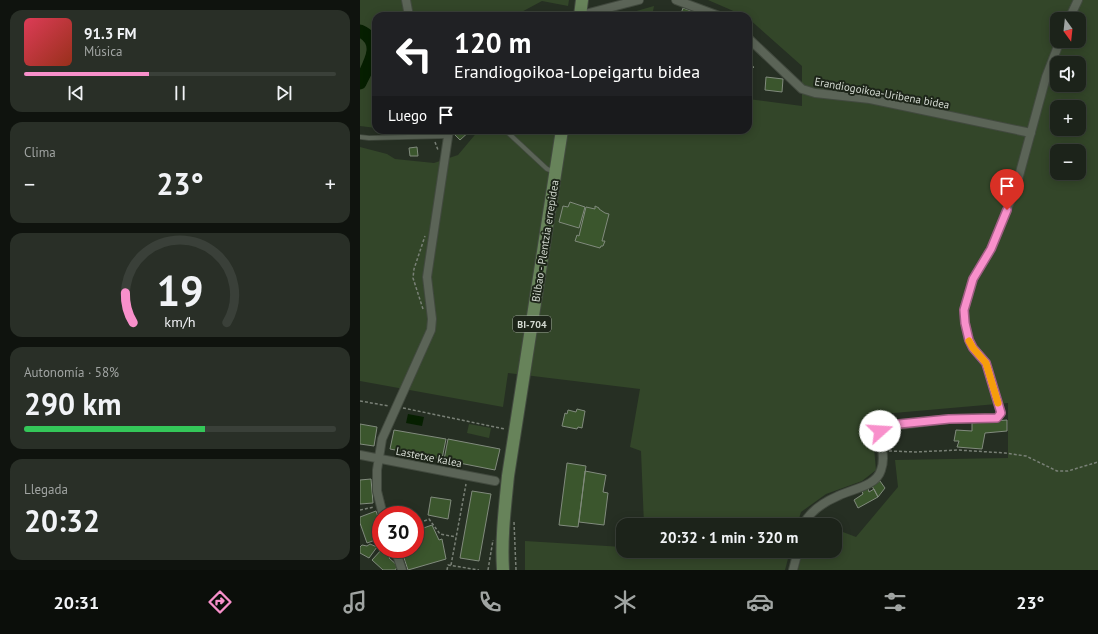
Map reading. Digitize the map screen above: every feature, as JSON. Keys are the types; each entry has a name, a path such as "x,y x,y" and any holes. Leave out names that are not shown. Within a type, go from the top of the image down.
{"main road":[{"path":"580,12 582,0"},
{"name":"Bilbao - Plentzia errepidea","path":"502,569 504,518 511,456 561,134"}],"street":[{"path":"406,0 408,12"},
{"path":"593,12 639,0"},
{"path":"676,0 708,12"},
{"path":"1072,12 1078,0"},
{"name":"Erandiogoikoa-Uribena bidea","path":"752,42 802,89 815,93 870,99 1031,133"},
{"path":"807,518 810,513 819,506 838,496 872,482 880,475 882,469 883,451 880,442 880,431 882,427 949,419 990,419 997,418 1001,413 986,363 973,348 969,340 964,310 973,279 991,249 1014,193 1046,78 1057,48"},
{"path":"380,505 377,491 377,470 382,439 431,330 432,319 427,277 451,134"},
{"name":"Lastetxe kalea","path":"360,455 495,481"},
{"path":"398,558 402,570"},
{"path":"793,570 796,558"}],"lane":[{"path":"360,137 369,138 424,134"},
{"path":"509,134 547,169 556,171"}],"path":[{"path":"360,401 507,429"},
{"path":"883,451 916,452 957,450 1004,453 1026,456 1057,471 1068,471 1098,462"},
{"path":"447,570 448,565 451,565 467,476"},
{"path":"360,510 380,505"},
{"path":"424,521 429,519 440,534 456,537"},
{"path":"451,565 479,570"}],"shaded area":[{"path":"360,0 569,0 568,6 542,1 521,12 372,12 372,128 360,126"},
{"path":"708,0 1098,0 1098,570 798,570 801,558 842,558 842,532 856,537 898,487 895,460 1008,458 1008,403 871,415 876,470 862,481 826,494 801,512 799,518 644,518 641,451 630,447 640,389 508,373 503,407 360,381 360,147 387,154 395,159 434,163 458,155 476,134 752,134 752,100 802,106 802,66 752,22 752,12 736,12"},
{"path":"654,6 653,12 633,12"},
{"path":"408,414 424,417 422,426 406,423"},
{"path":"469,424 491,428 489,438 467,433"},
{"path":"525,541 616,547 616,558 788,558 785,570 525,570"}],"building":[{"path":"683,8 694,12 682,12"},
{"path":"766,77 783,79 782,92 765,90"},
{"path":"456,134 467,134 460,140 455,135"},
{"path":"417,147 418,156 410,156 409,148"},
{"path":"570,202 585,207 579,228 559,222 563,206 568,207"},
{"path":"595,206 609,214 602,241 605,241 603,246 600,248 575,241 577,235 579,236 586,207 595,209"},
{"path":"577,409 585,411 582,428 578,427 577,429 562,426 565,413 567,414 568,410 576,412"},
{"path":"1007,420 1007,431 985,433 982,449 957,447 959,441 954,441 956,430 972,431 972,423"},
{"path":"360,424 377,427 374,446 360,444"},
{"path":"394,430 446,439 442,459 390,449"},
{"path":"448,439 500,449 495,470 444,460"},
{"path":"567,463 586,466 578,527 559,525"},
{"path":"585,471 606,475 603,492 608,493 604,525 579,522"},
{"path":"371,479 373,503 360,504 360,480"},
{"path":"880,481 885,488 878,497 872,486"},
{"path":"868,488 869,492 874,489 878,497 858,508 854,500 863,494 862,491"},
{"path":"472,491 491,494 479,561 460,558"},
{"path":"431,497 451,500 448,519 428,515"},
{"path":"372,512 372,541 367,543 360,523 360,517"},
{"path":"432,525 439,540 442,539 446,559 408,570 404,558 424,558 424,528"},
{"path":"370,544 372,545 372,554 369,558 360,553 360,547 362,545 367,546"},
{"path":"374,558 389,558 398,566 395,570 383,570 372,560"}],"waterway":[{"path":"360,31 368,36 372,41"},
{"path":"360,83 372,55"}],"slow traffic":[{"path":"969,341 986,363 998,403"}],"route":[{"path":"880,431 882,427 889,425 949,419 990,419 997,418 1001,413 986,363 973,348 969,340 964,310 973,279 991,249 1007,210"}]}
